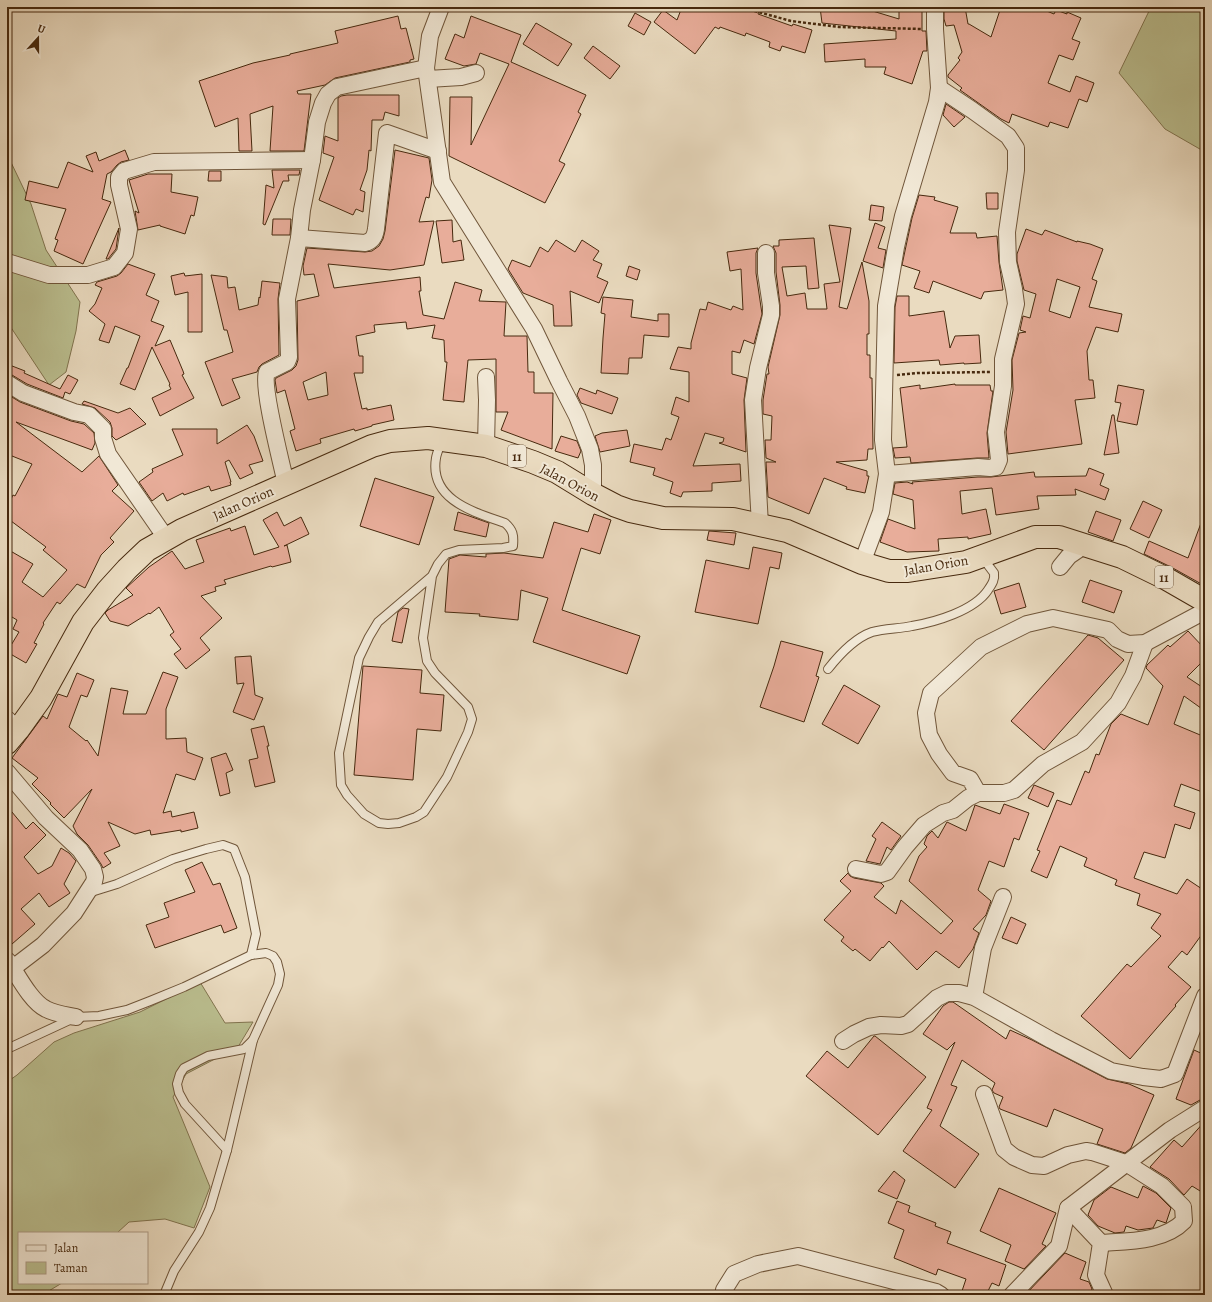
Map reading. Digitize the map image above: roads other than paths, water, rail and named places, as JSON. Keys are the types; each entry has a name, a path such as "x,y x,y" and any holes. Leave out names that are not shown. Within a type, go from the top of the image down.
{"highway":[{"name":"Jalan Orion","path":"11,730 41,698 83,622 127,568 147,550 182,530 286,484 390,441 428,438 486,446 557,472 593,494 630,512 663,518 733,519 760,525 787,532 862,562 889,571 908,571 966,562 1035,537 1059,537 1122,557 1205,601"}],"street":[{"path":"441,7 430,36 427,74 442,182 534,329 558,381 577,416 590,449 593,465 593,494"},
{"path":"862,562 881,512 887,474 883,440 886,306 902,216 938,95 935,7"},
{"path":"286,484 267,391 266,375 267,372 287,362 289,357 287,299 299,238 302,210 312,160 317,122 323,103 328,94 337,87 427,74 461,77 476,73"},
{"path":"887,474 978,467 990,468 996,466 999,460 996,432 1003,386 1004,359 1016,304 1008,262 1007,232 1016,170 1016,148 1008,136 972,110 938,95"},
{"path":"299,238 365,243 370,242 376,229 387,133 438,151"},
{"path":"7,262 49,275 88,275 114,267 126,253 129,229 119,185 119,177 124,171 154,162 312,160"},
{"path":"760,525 753,400 758,368 771,315 766,273 766,253"},
{"path":"486,377 486,446"},
{"path":"7,383 23,393 89,416 98,424 103,429 103,438 108,454 166,538"},
{"path":"1060,567 1069,556 1085,545"},
{"path":"978,793 970,779 953,773 939,754 929,735 926,713 931,693 981,647 1027,624 1053,618 1108,630 1117,639 1128,644 1145,643 1205,611"},
{"path":"856,869 880,874 887,872 924,825 943,813 953,810 968,798 978,793 1004,793 1014,790 1043,764 1082,742 1118,703 1133,676 1145,643"},
{"path":"7,772 46,818 80,850 93,869 95,877 94,882 74,913 43,945 10,964 35,1001 44,1009 76,1017"},
{"path":"974,997 983,948 1004,897"},
{"path":"843,1041 869,1027 881,1025 901,1026 908,1024 938,998 947,993 959,993 974,997 1051,1040 1111,1071 1143,1078 1161,1079 1175,1074 1205,996"},
{"path":"984,1094 1004,1149 1014,1157 1032,1165 1044,1166 1068,1155 1086,1151 1126,1163 1162,1186 1183,1207 1184,1221 1176,1229 1144,1240 1101,1242 1068,1208"},
{"path":"1012,1295 1059,1246 1068,1208 1170,1130 1205,1108"},
{"path":"1101,1242 1096,1275 1105,1295"},
{"path":"723,1295 724,1290 734,1274 758,1264 798,1256 936,1292 941,1295"}],"lane":[{"path":"432,576 378,622 359,658 339,753 341,785 347,796 364,814 379,823 399,823 416,817 424,812 447,777 464,741 472,719 468,707 435,673 427,661 423,638 432,576 438,564 446,554 459,550 503,548 513,546 514,535 504,523 477,513 459,504 453,500 440,486 437,480 436,458 442,439"},
{"path":"828,669 838,657 862,637 885,629 911,627 932,621 965,609 982,597 994,580 994,573 981,556"},
{"path":"86,893 117,884 173,859 222,845 234,849 245,877 256,934 251,955"},
{"path":"7,1050 76,1017 99,1016 127,1010 184,987 251,955 266,953 273,956 278,962 280,974 278,985 253,1040 227,1150 210,1208 199,1232 174,1271 164,1295"},
{"path":"227,1150 185,1104 179,1093 177,1084 180,1074 184,1068 208,1056 244,1049 253,1040"}]}
